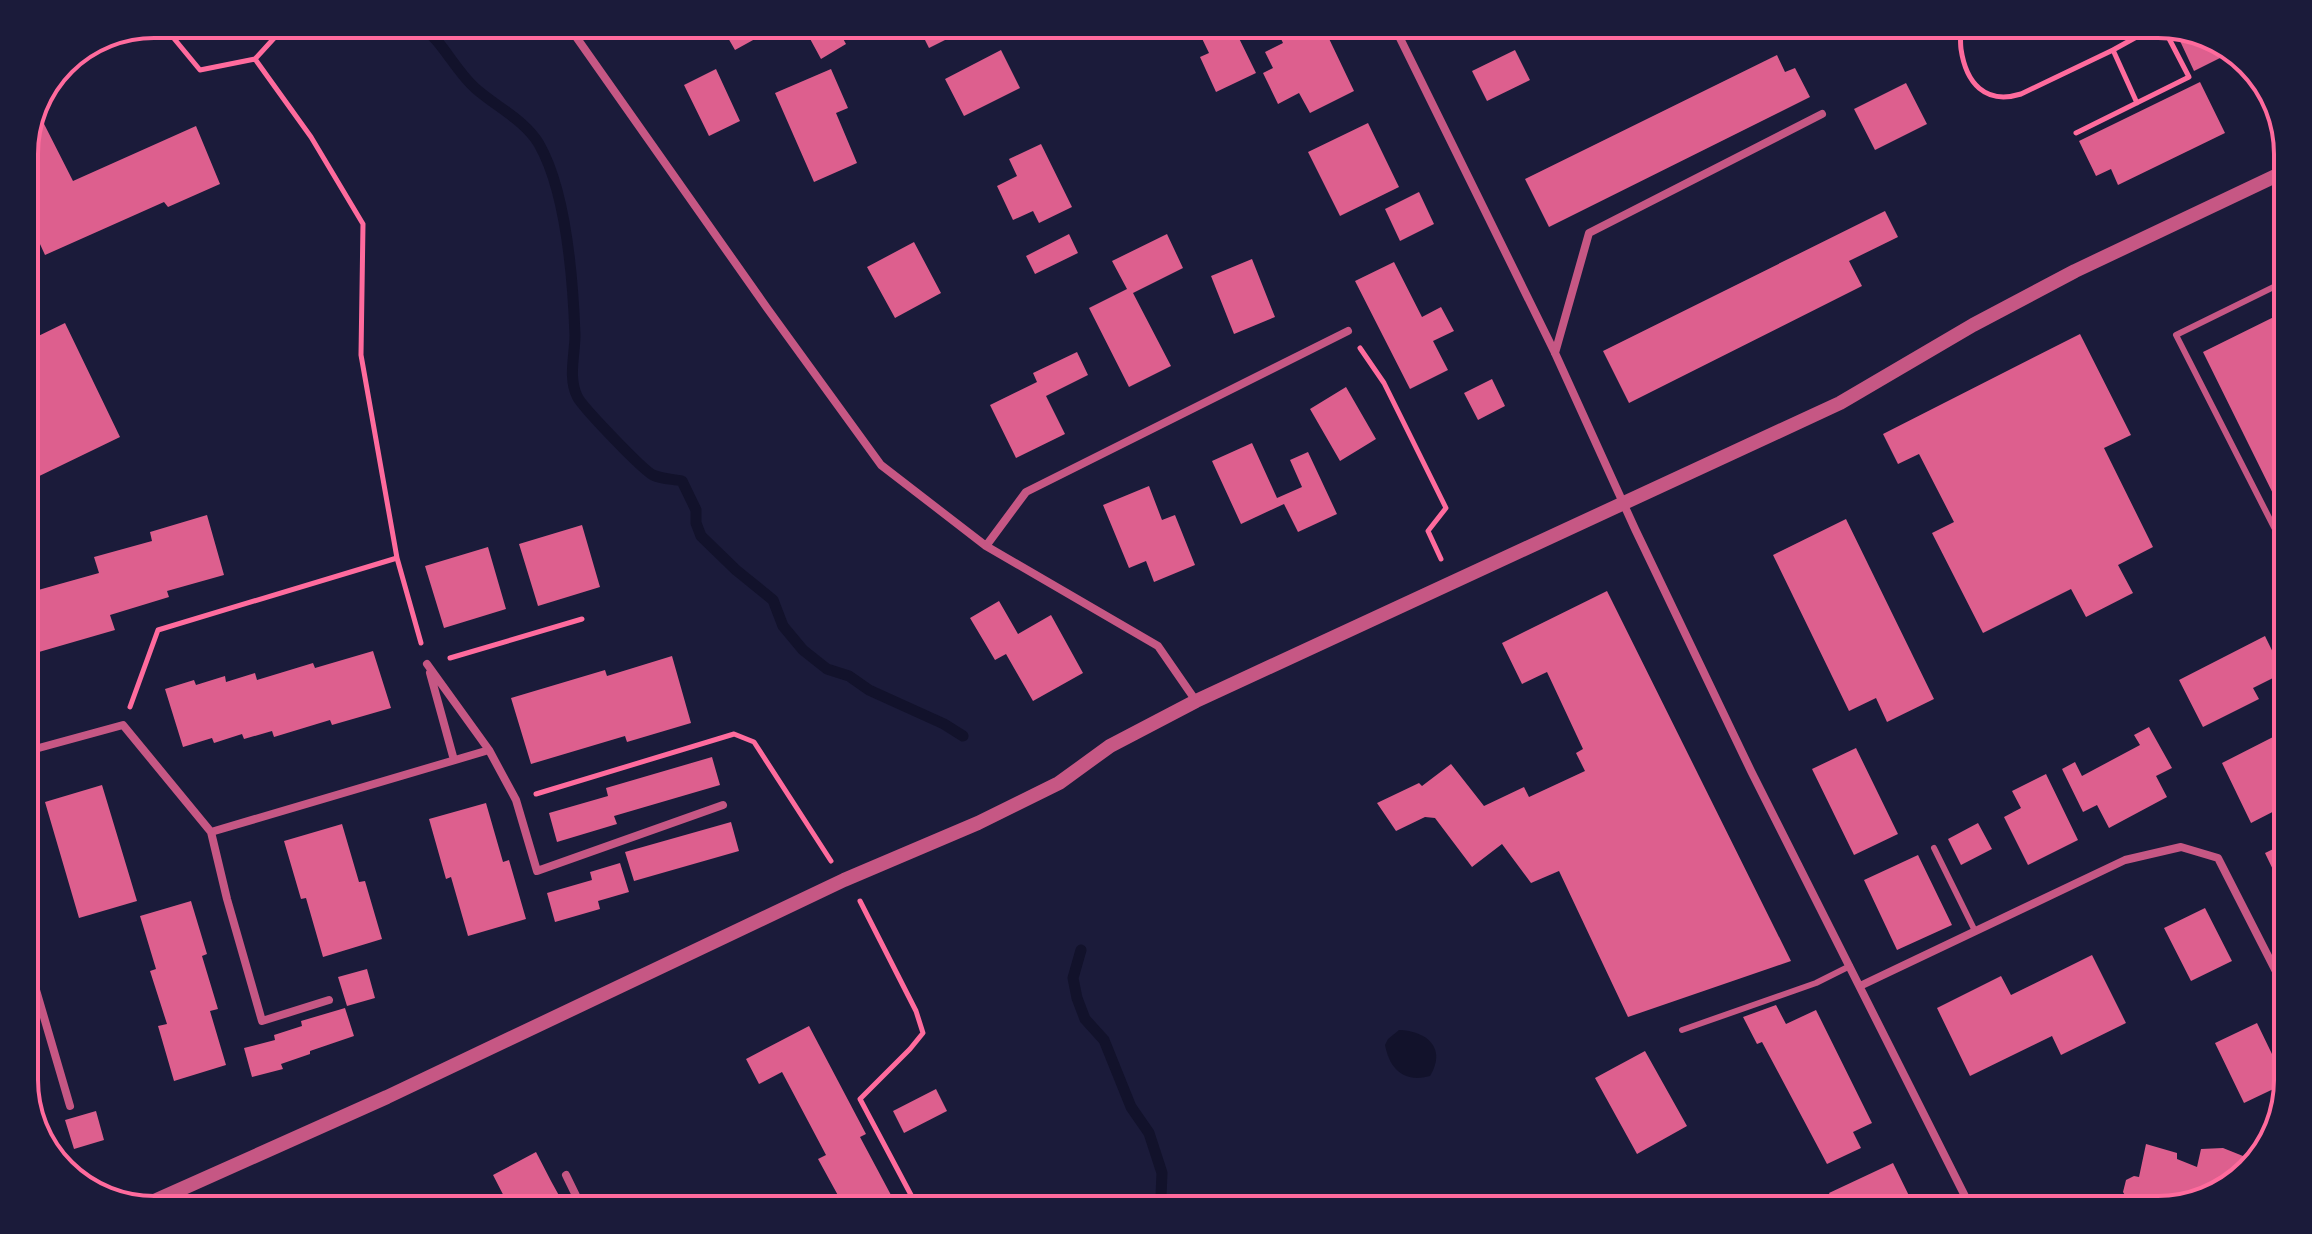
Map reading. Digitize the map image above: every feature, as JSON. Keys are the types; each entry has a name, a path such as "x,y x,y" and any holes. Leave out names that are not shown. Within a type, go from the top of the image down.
{"street":[{"path":"577,38 881,465 986,546 1158,646 1196,701"},
{"path":"1400,38 1555,353 1751,771 1965,1196"},
{"path":"1555,353 1589,233 1822,114"},
{"path":"166,1196 387,1097 844,880 978,823 1059,783 1110,746 1196,701 1840,403 1973,325 2062,278 2274,177"},
{"path":"986,546 1026,492 1348,331"},
{"path":"427,664 489,750 516,800 537,871 723,805"},
{"path":"427,664 454,760"},
{"path":"38,748 123,725 211,832 262,1021 329,1000"},
{"path":"211,832 489,750"},
{"path":"1860,986 2125,860 2181,847 2218,858 2274,968"},
{"path":"38,997 70,1106"},
{"path":"566,1175 576,1196"}],"lane":[{"path":"2274,287 2176,335 2274,527"},
{"path":"1934,848 1975,931"},
{"path":"1682,1030 1816,983 1850,966"}],"path":[{"path":"174,38 200,70 255,59 274,38"},
{"path":"1961,38 1961,50 1973,85 1990,96 2008,98 2136,38"},
{"path":"2076,133 2189,77 2168,39"},
{"path":"2113,50 2137,103"},
{"path":"255,59 311,137 363,224 361,355 397,558 427,664 582,619"},
{"path":"1348,331 1384,383 1446,508 1428,531 1452,581"},
{"path":"123,725 158,630 397,558"},
{"path":"516,800 734,734 754,742 865,907 916,1011 923,1033 860,1099 912,1196"}],"shaded area":[{"path":"1399,1030 1418,1034 1431,1043 1436,1057 1430,1076 1406,1076 1390,1061 1385,1045"}],"building":[{"path":"728,38 757,38 735,50"},
{"path":"810,38 843,38 846,44 821,59"},
{"path":"924,38 949,38 929,48"},
{"path":"1202,38 1239,38 1256,73 1216,92 1200,57 1209,53"},
{"path":"1281,38 1329,38 1354,91 1310,113 1299,93 1278,104 1263,73 1273,68 1265,52 1283,43"},
{"path":"2180,40 2222,57 2194,71"},
{"path":"1001,50 1020,88 964,116 945,79"},
{"path":"1515,50 1530,80 1487,101 1472,71"},
{"path":"1777,55 1785,72 1795,68 1810,97 1549,227 1525,179"},
{"path":"716,69 740,121 709,136 684,85"},
{"path":"831,69 848,108 836,113 857,163 814,182 775,93"},
{"path":"2200,82 2225,133 2118,185 2111,169 2096,176 2079,141"},
{"path":"1906,83 1927,124 1875,150 1854,109"},
{"path":"43,122 73,181 196,126 220,184 168,207 164,202 45,255 38,240 38,146"},
{"path":"1368,123 1399,187 1340,216 1308,152"},
{"path":"1041,144 1072,207 1039,223 1033,211 1013,220 997,186 1017,176 1009,159"},
{"path":"1419,192 1434,224 1400,241 1385,209"},
{"path":"1885,211 1898,237 1849,261 1862,286 1629,403 1603,351"},
{"path":"1069,234 1078,253 1035,274 1026,256"},
{"path":"1167,234 1183,268 1133,293 1171,366 1129,387 1089,308 1127,289 1112,261"},
{"path":"914,242 941,293 895,318 867,267"},
{"path":"1252,259 1275,317 1234,334 1211,276"},
{"path":"1394,262 1422,317 1441,307 1454,331 1433,341 1448,370 1410,389 1355,281"},
{"path":"2274,317 2274,496 2203,352"},
{"path":"65,323 120,437 38,477 38,336"},
{"path":"2080,334 2131,435 2104,448 2153,547 2118,565 2133,593 2086,617 2071,589 1983,633 1932,533 1954,522 1919,454 1898,464 1883,434"},
{"path":"1077,352 1088,375 1046,396 1065,434 1016,458 990,405 1037,382 1033,373"},
{"path":"1492,379 1505,406 1478,420 1464,393"},
{"path":"1346,387 1376,439 1340,461 1310,409"},
{"path":"1252,443 1277,498 1302,487 1290,460 1308,452 1337,514 1298,532 1284,504 1241,524 1212,461"},
{"path":"1149,486 1162,520 1175,515 1195,565 1154,582 1146,561 1129,568 1103,505"},
{"path":"207,515 224,575 167,591 169,597 110,615 115,630 38,652 38,590 99,573 94,557 152,541 150,532"},
{"path":"1846,519 1934,699 1887,722 1876,698 1849,711 1773,555"},
{"path":"582,525 600,587 538,606 519,544"},
{"path":"488,547 506,609 444,628 425,566"},
{"path":"1607,591 1791,961 1628,1017 1559,871 1531,883 1502,844 1472,867 1435,818 1425,817 1396,831 1377,803 1419,783 1422,786 1451,764 1484,806 1524,787 1529,797 1585,771 1576,753 1583,749 1547,672 1522,684 1502,643"},
{"path":"999,601 1018,634 1051,615 1083,673 1033,701 1006,654 995,660 970,618"},
{"path":"2265,636 2274,654 2274,678 2253,688 2259,699 2203,727 2179,680"},
{"path":"373,651 391,708 332,725 330,720 274,737 272,731 244,739 242,734 214,743 212,738 183,747 165,689 194,680 196,685 225,676 226,682 255,673 257,680 313,663 315,668"},
{"path":"672,656 691,723 627,742 625,736 531,764 511,698 605,670 607,676"},
{"path":"2149,727 2172,768 2156,776 2167,797 2109,828 2097,805 2083,812 2062,769 2075,762 2082,776 2140,745 2134,735"},
{"path":"2274,737 2274,811 2251,823 2222,763"},
{"path":"1856,748 1898,834 1854,855 1812,769"},
{"path":"712,757 720,785 614,816 617,824 557,842 549,813 608,796 606,788"},
{"path":"2046,774 2078,840 2028,865 2004,817 2021,808 2012,791"},
{"path":"102,785 137,901 79,918 45,802"},
{"path":"486,803 503,862 509,860 526,919 468,936 451,877 446,879 429,819"},
{"path":"731,822 739,851 634,881 625,852"},
{"path":"1978,823 1992,849 1961,865 1948,839"},
{"path":"342,824 359,882 365,881 382,939 323,957 306,898 301,899 284,841"},
{"path":"2274,849 2274,872 2265,853"},
{"path":"1918,855 1952,925 1897,950 1864,880"},
{"path":"620,863 629,892 598,901 600,909 555,922 547,893 592,880 590,872"},
{"path":"191,901 207,954 202,956 218,1009 210,1011 226,1065 174,1081 158,1026 167,1024 150,971 156,969 140,916"},
{"path":"2205,908 2232,961 2191,981 2164,928"},
{"path":"2092,955 2126,1023 2061,1055 2052,1036 1970,1076 1937,1008 2001,976 2011,995"},
{"path":"367,969 375,998 347,1006 338,977"},
{"path":"1776,1005 1786,1024 1816,1010 1872,1123 1853,1132 1861,1148 1827,1164 1762,1042 1757,1044 1743,1017"},
{"path":"345,1008 354,1036 281,1064 283,1069 252,1077 244,1048 275,1040 274,1035 302,1026 301,1021"},
{"path":"2257,1023 2274,1058 2273,1089 2244,1103 2215,1043"},
{"path":"809,1026 866,1134 860,1137 892,1196 838,1196 818,1159 826,1155 782,1072 759,1084 746,1059"},
{"path":"1645,1051 1687,1126 1637,1154 1595,1078"},
{"path":"936,1089 947,1111 904,1133 893,1111"},
{"path":"96,1111 104,1140 74,1149 65,1120"},
{"path":"2146,1144 2177,1153 2177,1159 2197,1167 2201,1149 2223,1148 2245,1157 2223,1176 2203,1187 2173,1195 2125,1196 2123,1192 2126,1180 2139,1177"},
{"path":"536,1152 560,1196 504,1196 493,1175"},
{"path":"1893,1163 1909,1196 1830,1196 1829,1193"}],"waterway":[{"path":"435,38 475,88 533,135 549,164 567,237 575,335 573,381 581,402 647,471 682,481 696,510 696,523 701,536 773,600 783,626 803,650 827,669 849,676 869,690 944,724 963,736"},
{"path":"1081,950 1073,978 1077,998 1085,1019 1104,1040 1131,1107 1149,1133 1162,1173 1161,1196"}]}
